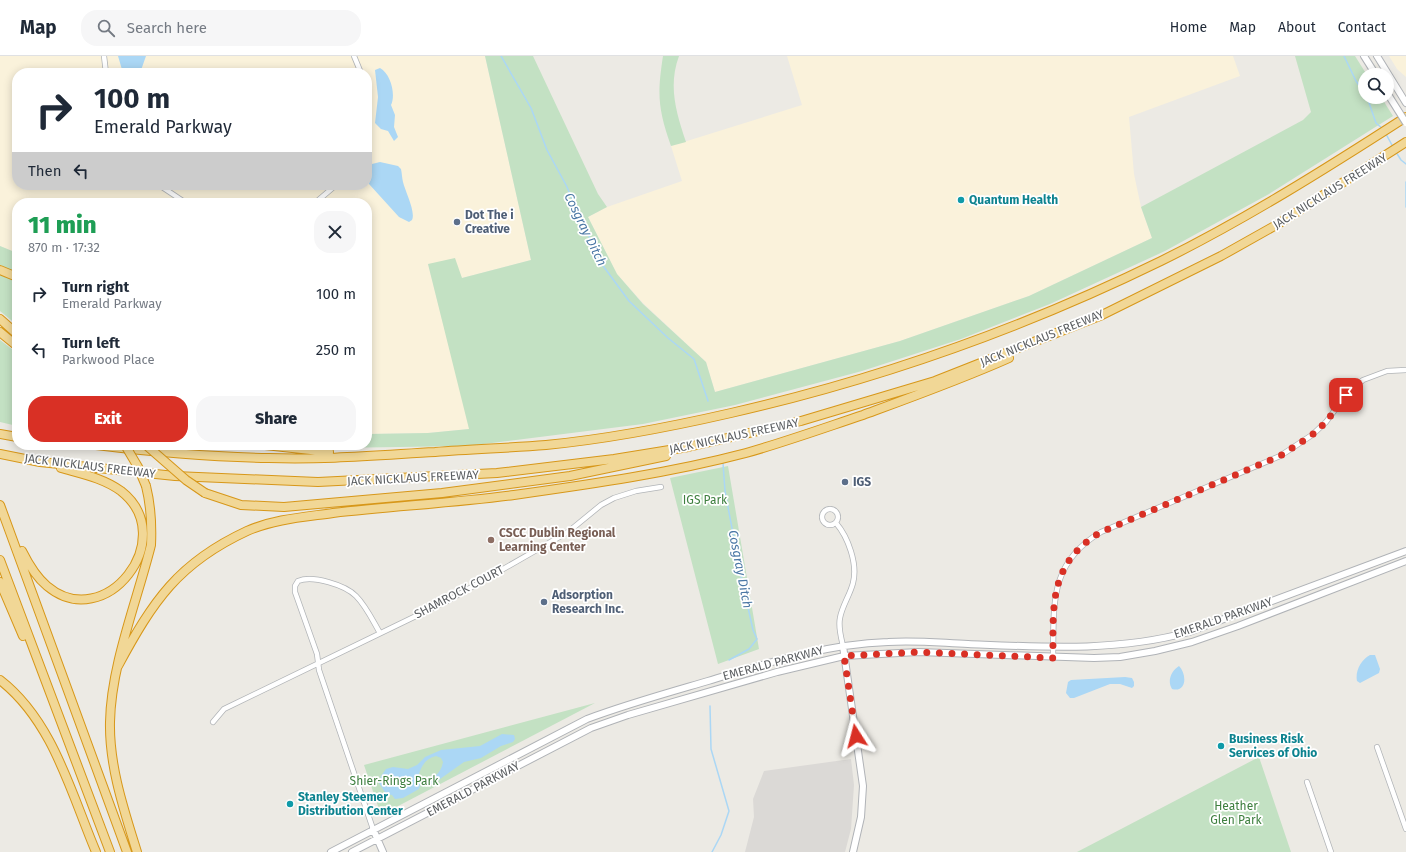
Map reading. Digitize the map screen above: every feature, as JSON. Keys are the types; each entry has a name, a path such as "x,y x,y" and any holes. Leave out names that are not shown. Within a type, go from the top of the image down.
{"highway":[{"name":"JACK NICKLAUS FREEWAY","path":"163,450 271,458 384,455 547,445 692,422 844,385 979,340 1113,284 1165,260 1270,202 1406,117"},
{"name":"JACK NICKLAUS FREEWAY","path":"0,454 40,462 226,480 318,482 371,481 497,473 614,459 688,447 734,437 801,421 935,381 1102,315 1221,256 1278,224 1405,143"},
{"path":"0,270 12,275"},
{"path":"118,666 142,621 166,588 187,568 212,550 249,530 294,518 572,487 659,472 746,453 907,399 999,362 1102,315"},
{"path":"0,319 12,330"},
{"path":"0,332 12,342"},
{"name":"JACK NICKLAUS FREEWAY","path":"0,434 12,435"},
{"path":"152,450 186,480 205,493 241,505 262,507 442,493 570,476 679,453 734,437"},
{"path":"128,450 138,467 146,486 152,519 151,545 118,666 112,694 110,722 116,779 137,852"},
{"path":"306,450 384,455"},
{"path":"9,528 28,562 43,582 59,593 75,598 89,598 104,594 118,586 131,573 139,558 142,542 142,527 138,514 131,502 121,492 96,478 40,462"},
{"path":"0,505 127,852"},
{"path":"0,560 110,852"},
{"path":"0,582 67,737"},
{"path":"0,680 28,707 54,748 96,852"}],"main road":[{"path":"1364,56 1372,68"},
{"path":"1377,56 1406,103"},
{"path":"1394,104 1406,123"},
{"name":"EMERALD PARKWAY","path":"331,852 587,719 624,705 735,673 816,651 862,643 910,642 1053,648 1119,645 1177,635 1239,614 1406,551"},
{"name":"EMERALD PARKWAY","path":"352,852 591,728 730,685 816,661 844,656 918,652 1053,658 1120,657 1149,653 1192,642 1406,561"},
{"path":"842,646 863,786 861,817 853,852"},
{"path":"373,829 383,852"}],"street":[{"path":"104,56 105,68"},
{"path":"354,56 359,68"},
{"path":"167,190 179,198"},
{"path":"321,198 330,190"},
{"path":"1053,658 1055,599 1059,579 1069,559 1083,544 1101,532 1280,456 1312,435 1326,422 1346,395 1363,380 1387,371 1406,370"},
{"name":"SHAMROCK COURT","path":"212,722 224,709 449,600 568,532 601,505 614,498 636,491 661,488"},
{"path":"836,523 845,537 853,561 855,575 840,618 842,646"},
{"path":"373,829 319,670 295,592 295,586 298,581 310,578 344,589 356,596 380,633"},
{"path":"1377,747 1406,829"},
{"path":"1307,782 1331,852"}],"shaded area":[{"path":"0,56 485,56 531,260 462,278 428,264 470,429 428,433 372,434 372,198 12,198 12,251 0,246"},
{"path":"787,56 1233,56 1240,76 1129,117 1134,174 1141,207 1152,238 1029,296 900,341 715,392 706,362 643,303 617,274 588,217 607,207 682,181 671,146 802,105"},
{"path":"1389,56 1406,56 1406,77 1397,69"},
{"path":"851,759 854,785 851,829 845,852 745,852 754,817 753,799 764,771"}],"green space":[{"path":"485,56 533,56 598,194 607,207 588,217 617,274 643,304 706,362 715,392 900,341 1029,296 1152,238 1141,207 1303,120 1311,112 1295,56 1355,56 1363,68 1358,68 1358,104 1385,104 1393,116 1269,194 1165,251 1050,304 961,339 862,371 735,405 643,424 467,446 372,447 372,434 428,433 469,429 428,264 455,258 462,278 531,260"},
{"path":"663,56 679,56 674,78 674,88 676,110 686,142 671,146 663,122 659,92"},
{"path":"0,246 12,251 12,271 0,265"},
{"path":"0,275 12,279 12,321 0,311"},
{"path":"0,340 12,349 12,425 0,422"},
{"name":"IGS Park","path":"728,466 759,649 718,664 670,478"},
{"name":"Shier-Rings Park","path":"595,703 381,815 364,765"},
{"name":"Heather Glen Park","path":"1259,757 1291,852 1077,852"}],"water":[{"path":"118,56 146,56 142,68 122,68"},
{"path":"380,68 390,80 393,90 391,105 395,115 394,127 398,137 394,141 388,131 381,129 375,123 378,97 375,70"},
{"path":"380,162 398,166 401,169 403,182 413,212 412,220 409,222 399,217 372,187 372,164"},
{"path":"1370,655 1375,655 1380,669 1379,673 1360,683 1357,681 1359,666"},
{"path":"1179,666 1182,669 1184,678 1183,686 1181,688 1172,689 1170,683 1171,676"},
{"path":"1125,677 1132,678 1134,686 1132,688 1120,684 1110,684 1074,698 1070,698 1066,693 1068,682 1071,680"},
{"path":"502,734 514,735 515,739 513,742 501,746 481,758 464,762 433,784 420,785 419,789 403,798 395,799 392,795 386,794 379,783 381,776 386,769 393,767 408,769 417,765 425,757 441,750 480,746","holes":["436,756 441,758 443,762 438,773 432,778 420,781 418,777 422,766 426,761"]}],"waterway":[{"name":"Cosgray Ditch","path":"501,56 531,108 547,150 566,185 601,263 629,301 668,338 694,359 708,401"},
{"path":"1344,56 1358,84"},
{"path":"1369,104 1376,123 1383,129"},
{"path":"1386,134 1393,147"},
{"path":"1396,152 1401,160 1406,164"},
{"path":"1406,182 1406,207"},
{"name":"Cosgray Ditch","path":"723,463 725,491 741,576 753,630 757,639 749,649 729,660"},
{"name":"Cosgray Ditch","path":"710,706 711,749 729,811 721,835 712,852"}],"place":[{"name":"Quantum Health","path":"961,200"},
{"name":"Dot The i Creative","path":"457,222"},
{"name":"IGS","path":"845,482"},
{"name":"CSCC Dublin Regional Learning Center","path":"491,540"},
{"name":"Adsorption Research Inc.","path":"544,602"},
{"name":"Business Risk Services of Ohio","path":"1221,746"},
{"name":"Stanley Steemer Distribution Center","path":"290,804"}],"route":[{"path":"856,736 844,656 918,652 973,653 1053,658 1055,599 1059,579 1063,569 1075,551 1101,532 1280,456 1299,445 1312,435 1326,422 1346,395"}]}
